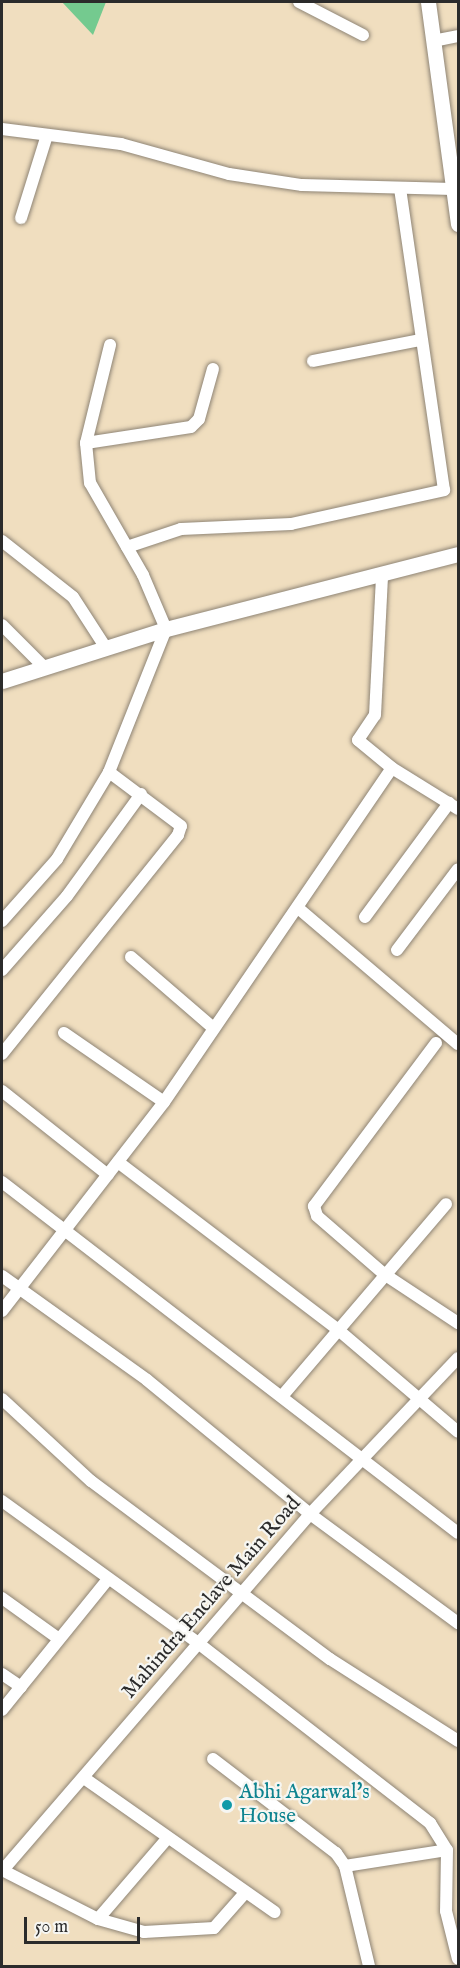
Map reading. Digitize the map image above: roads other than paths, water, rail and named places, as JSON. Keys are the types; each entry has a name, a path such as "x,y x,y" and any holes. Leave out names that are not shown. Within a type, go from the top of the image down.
{"street":[{"path":"299,2 363,35"},
{"path":"428,2 459,224"},
{"path":"433,41 459,36"},
{"path":"2,129 46,138 121,144 229,174 302,184 453,189"},
{"path":"21,218 46,138"},
{"path":"127,548 181,529 291,524 444,490 420,340 400,188"},
{"path":"313,361 420,340"},
{"path":"2,921 57,860 109,772 166,629 127,548 96,500 86,443 110,345"},
{"path":"86,443 191,427 199,419 213,369"},
{"path":"2,541 73,597 106,648"},
{"path":"2,681 166,629 382,577 459,554"},
{"path":"365,917 454,806 392,768 358,740 375,715 382,577"},
{"path":"2,625 44,667"},
{"path":"2,1311 164,1102 212,1028 298,908 392,768"},
{"path":"2,1054 178,835 181,826 109,772"},
{"path":"2,970 67,896 141,794"},
{"path":"397,950 459,869"},
{"path":"298,908 459,1044"},
{"path":"131,957 212,1028"},
{"path":"64,1033 164,1102"},
{"path":"436,1044 314,1206 317,1216 384,1274 459,1323"},
{"path":"2,1091 108,1175"},
{"path":"118,1162 336,1328 459,1432"},
{"path":"2,1182 67,1227 459,1533"},
{"path":"284,1395 336,1328 446,1204"},
{"path":"2,1276 147,1380 310,1514 459,1623"},
{"name":"Mahindra Enclave Main Road","path":"2,1871 310,1514 459,1358"},
{"path":"2,1399 92,1480 330,1659 459,1741"},
{"path":"2,1501 198,1643 430,1823 447,1850 446,1911 459,1959"},
{"path":"2,1710 108,1579"},
{"path":"2,1598 59,1639"},
{"path":"2,1674 21,1687"},
{"path":"213,1759 336,1853 345,1866 369,1966"},
{"path":"84,1778 166,1840 275,1912"},
{"path":"98,1919 166,1840"},
{"path":"345,1866 447,1850"},
{"path":"2,1871 98,1919 144,1932 204,1932 245,1893"}],"place":[{"name":"Abhi Agarwal's House","path":"227,1805"}]}
